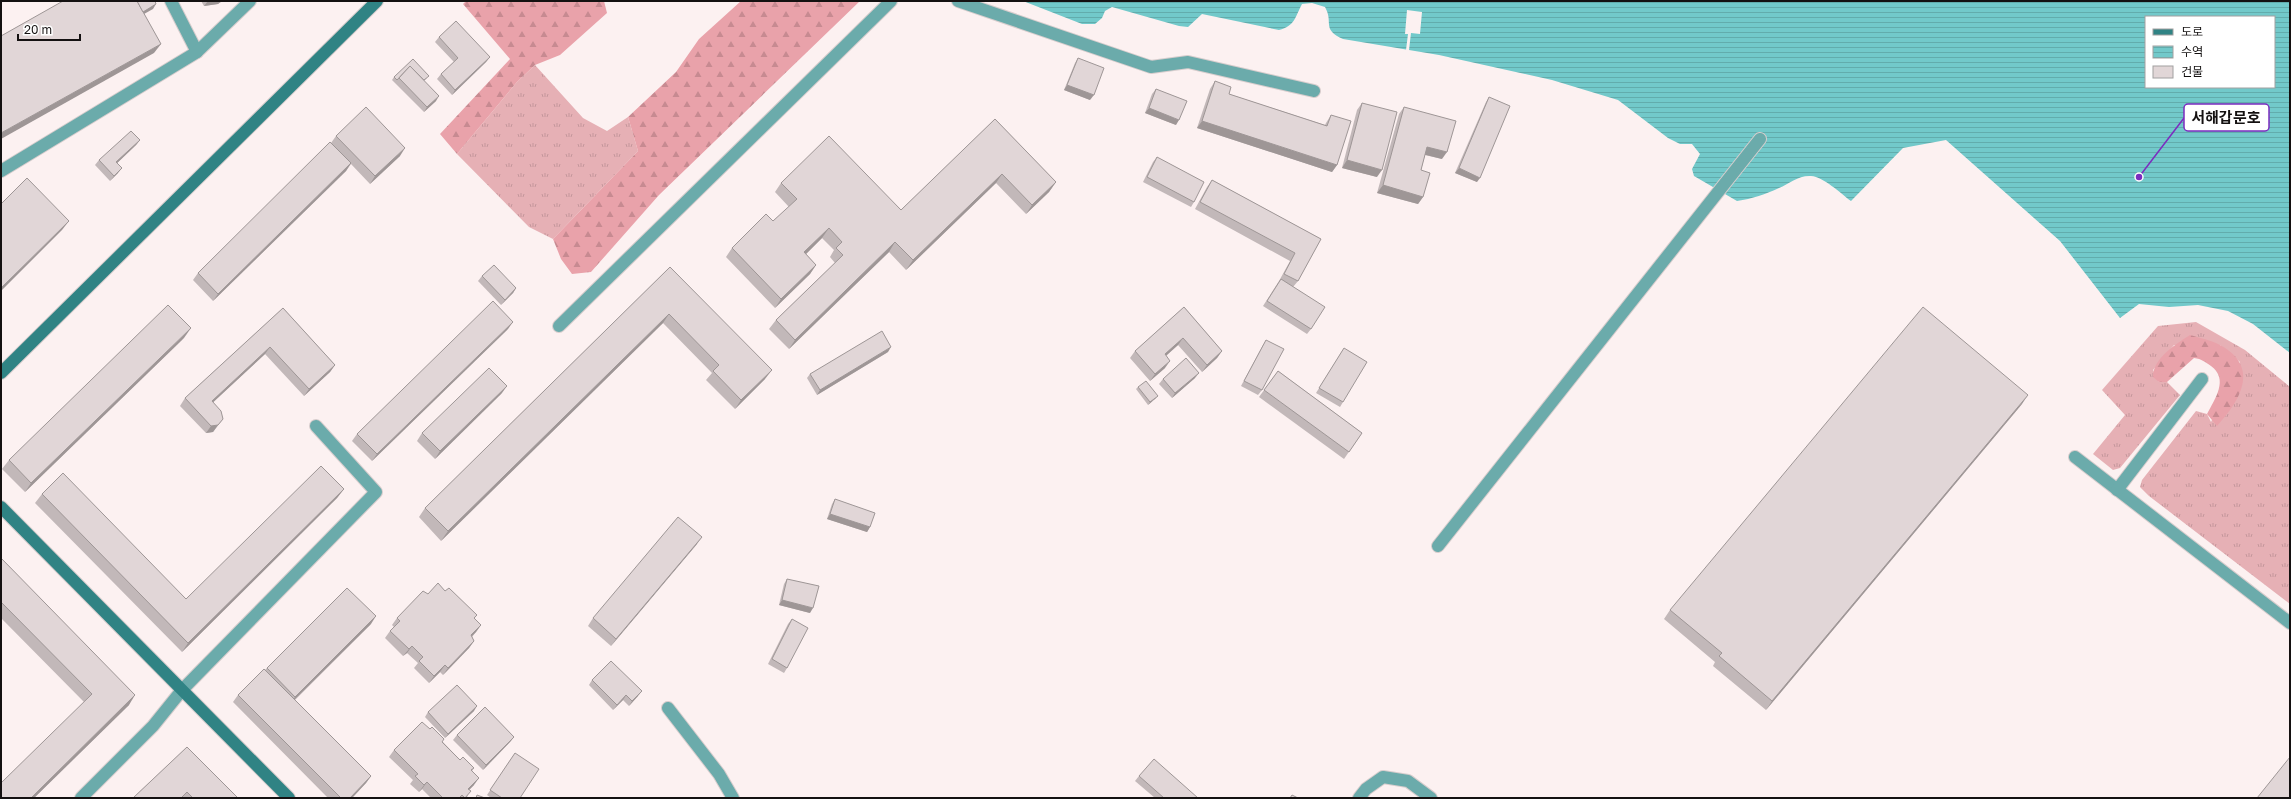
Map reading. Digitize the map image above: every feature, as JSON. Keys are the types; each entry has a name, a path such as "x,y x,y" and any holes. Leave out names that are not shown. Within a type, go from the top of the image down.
{"street":[{"path":"171,1 197,52"},
{"path":"1,171 197,52 250,1"},
{"path":"1,373 377,1"},
{"path":"559,326 891,1"},
{"path":"958,1 1151,67 1188,62 1314,92"},
{"path":"1438,546 1760,138"},
{"path":"2117,490 2202,379"},
{"path":"81,798 153,726 182,690 376,492 316,426"},
{"path":"2075,457 2290,623"},
{"path":"1,507 289,798"},
{"path":"668,708 719,774 733,798"},
{"path":"1359,798 1366,790 1383,777 1408,781 1431,798"}],"green space":[{"path":"466,1 604,1 607,13 560,55 535,65 517,82 457,154 440,134 510,59 463,4"},
{"path":"741,1 860,1 659,195 591,272 572,274 561,259 553,239 638,151 628,117 676,72 699,39"},
{"path":"535,65 583,118 607,131 628,117 638,151 553,239 529,227 457,154 517,82"},
{"path":"2196,322 2245,350 2290,387 2290,604 2149,496 2140,487 2142,480 2196,411 2207,414 2211,422 2240,362 2220,345 2174,345 2153,370 2159,382 2167,382 2180,395 2120,468 2113,470 2093,454 2125,415 2102,390 2158,326"},
{"path":"2190,335 2217,343 2233,354 2240,363 2243,374 2239,395 2233,406 2217,426 2207,414 2217,396 2220,383 2216,371 2211,366 2194,358 2167,382 2159,382 2153,377 2157,364 2166,352"}],"water":[{"path":"1023,1 2290,1 2290,353 2253,324 2228,311 2198,305 2169,307 2139,304 2120,318 2060,241 1946,140 1903,148 1851,201 1821,179 1807,176 1798,178 1759,196 1737,201 1694,176 1692,169 1700,154 1692,144 1680,144 1668,138 1618,100 1552,80 1439,55 1343,39 1330,29 1329,17 1325,7 1312,3 1302,4 1296,17 1291,23 1279,30 1202,14 1188,27 1179,26 1112,7 1105,11 1102,18 1095,24 1082,24"}],"pier":[{"path":"1407,10 1422,12 1420,34 1411,33 1409,50 1406,50 1408,34 1405,34"}],"building":[{"path":"63,1 137,1 161,44 1,133 1,36"},
{"path":"137,1 155,1 156,4 143,12"},
{"path":"456,21 490,57 455,90 441,74 458,58 439,37"},
{"path":"1078,58 1104,68 1094,95 1067,85"},
{"path":"413,59 429,76 424,80 410,66 397,80 394,77"},
{"path":"410,66 439,96 427,107 399,78"},
{"path":"1215,81 1231,87 1229,94 1327,126 1331,115 1351,121 1337,165 1202,121"},
{"path":"1156,89 1187,101 1179,120 1149,108"},
{"path":"1489,97 1510,106 1480,178 1459,168"},
{"path":"1362,103 1397,112 1382,170 1347,160"},
{"path":"366,107 405,148 375,176 336,136"},
{"path":"1404,107 1456,121 1447,152 1427,147 1421,170 1430,173 1423,197 1383,185"},
{"path":"995,119 1056,182 1032,205 1002,174 913,260 895,242 795,340 776,320 843,255 836,248 842,242 829,228 804,252 816,265 781,299 732,248 766,214 773,221 797,199 781,183 829,136 901,210"},
{"path":"131,131 140,140 116,162 122,168 114,176 99,160"},
{"path":"330,142 351,163 218,294 198,273"},
{"path":"1157,157 1204,182 1194,202 1147,177"},
{"path":"27,178 69,221 1,288 1,204"},
{"path":"1212,180 1321,239 1298,281 1284,274 1295,253 1200,202"},
{"path":"494,265 516,288 505,300 482,276"},
{"path":"670,267 772,370 741,400 713,371 719,365 669,314 448,531 425,508"},
{"path":"1281,279 1325,307 1311,329 1267,301"},
{"path":"493,301 513,322 377,454 357,434"},
{"path":"168,305 191,328 31,483 9,460"},
{"path":"1184,307 1222,351 1207,365 1183,338 1165,354 1170,361 1155,374 1135,351"},
{"path":"1923,307 2028,395 1772,701 1719,656 1722,653 1670,610"},
{"path":"283,308 335,365 309,389 270,347 212,401 221,411 223,419 218,425 211,426 185,398"},
{"path":"882,331 891,347 820,390 810,374"},
{"path":"1266,340 1284,349 1262,390 1244,381"},
{"path":"1344,348 1367,362 1343,402 1319,388"},
{"path":"1186,358 1199,373 1175,393 1163,379"},
{"path":"489,368 507,386 440,451 422,433"},
{"path":"1278,371 1362,433 1349,452 1264,390"},
{"path":"1146,381 1158,396 1150,402 1138,387"},
{"path":"321,466 344,489 188,643 42,494 63,473 186,599"},
{"path":"835,499 875,513 870,527 830,514"},
{"path":"678,517 702,537 616,639 593,618"},
{"path":"1,558 135,695 31,798 1,798 1,783 92,694 1,602"},
{"path":"787,579 819,586 813,608 782,600"},
{"path":"438,583 445,591 449,588 477,615 474,618 481,625 471,635 474,641 448,668 445,665 434,676 419,661 423,657 412,646 409,649 390,631 400,621 397,618 423,591 428,594"},
{"path":"347,588 376,616 295,697 267,668"},
{"path":"792,619 808,628 787,668 772,659"},
{"path":"611,661 642,691 632,701 626,695 617,705 592,680"},
{"path":"264,669 371,776 350,798 341,798 238,695"},
{"path":"457,685 477,706 448,734 428,712"},
{"path":"485,707 514,737 486,765 457,735"},
{"path":"422,722 430,729 432,727 444,739 442,742 460,760 463,757 474,768 471,770 479,778 468,789 471,791 465,798 462,795 459,798 443,798 427,782 424,785 415,776 418,774 394,750"},
{"path":"187,747 238,798 193,798 187,792 181,798 133,798"},
{"path":"515,753 539,769 520,798 502,798 490,790"},
{"path":"2290,757 2290,798 2257,798"},
{"path":"1154,759 1198,798 1164,798 1139,776"},
{"path":"477,795 485,798 476,798"},
{"path":"1292,795 1298,798 1290,798"}],"place":[{"name":"서해갑문호","path":"2139,177"}]}
